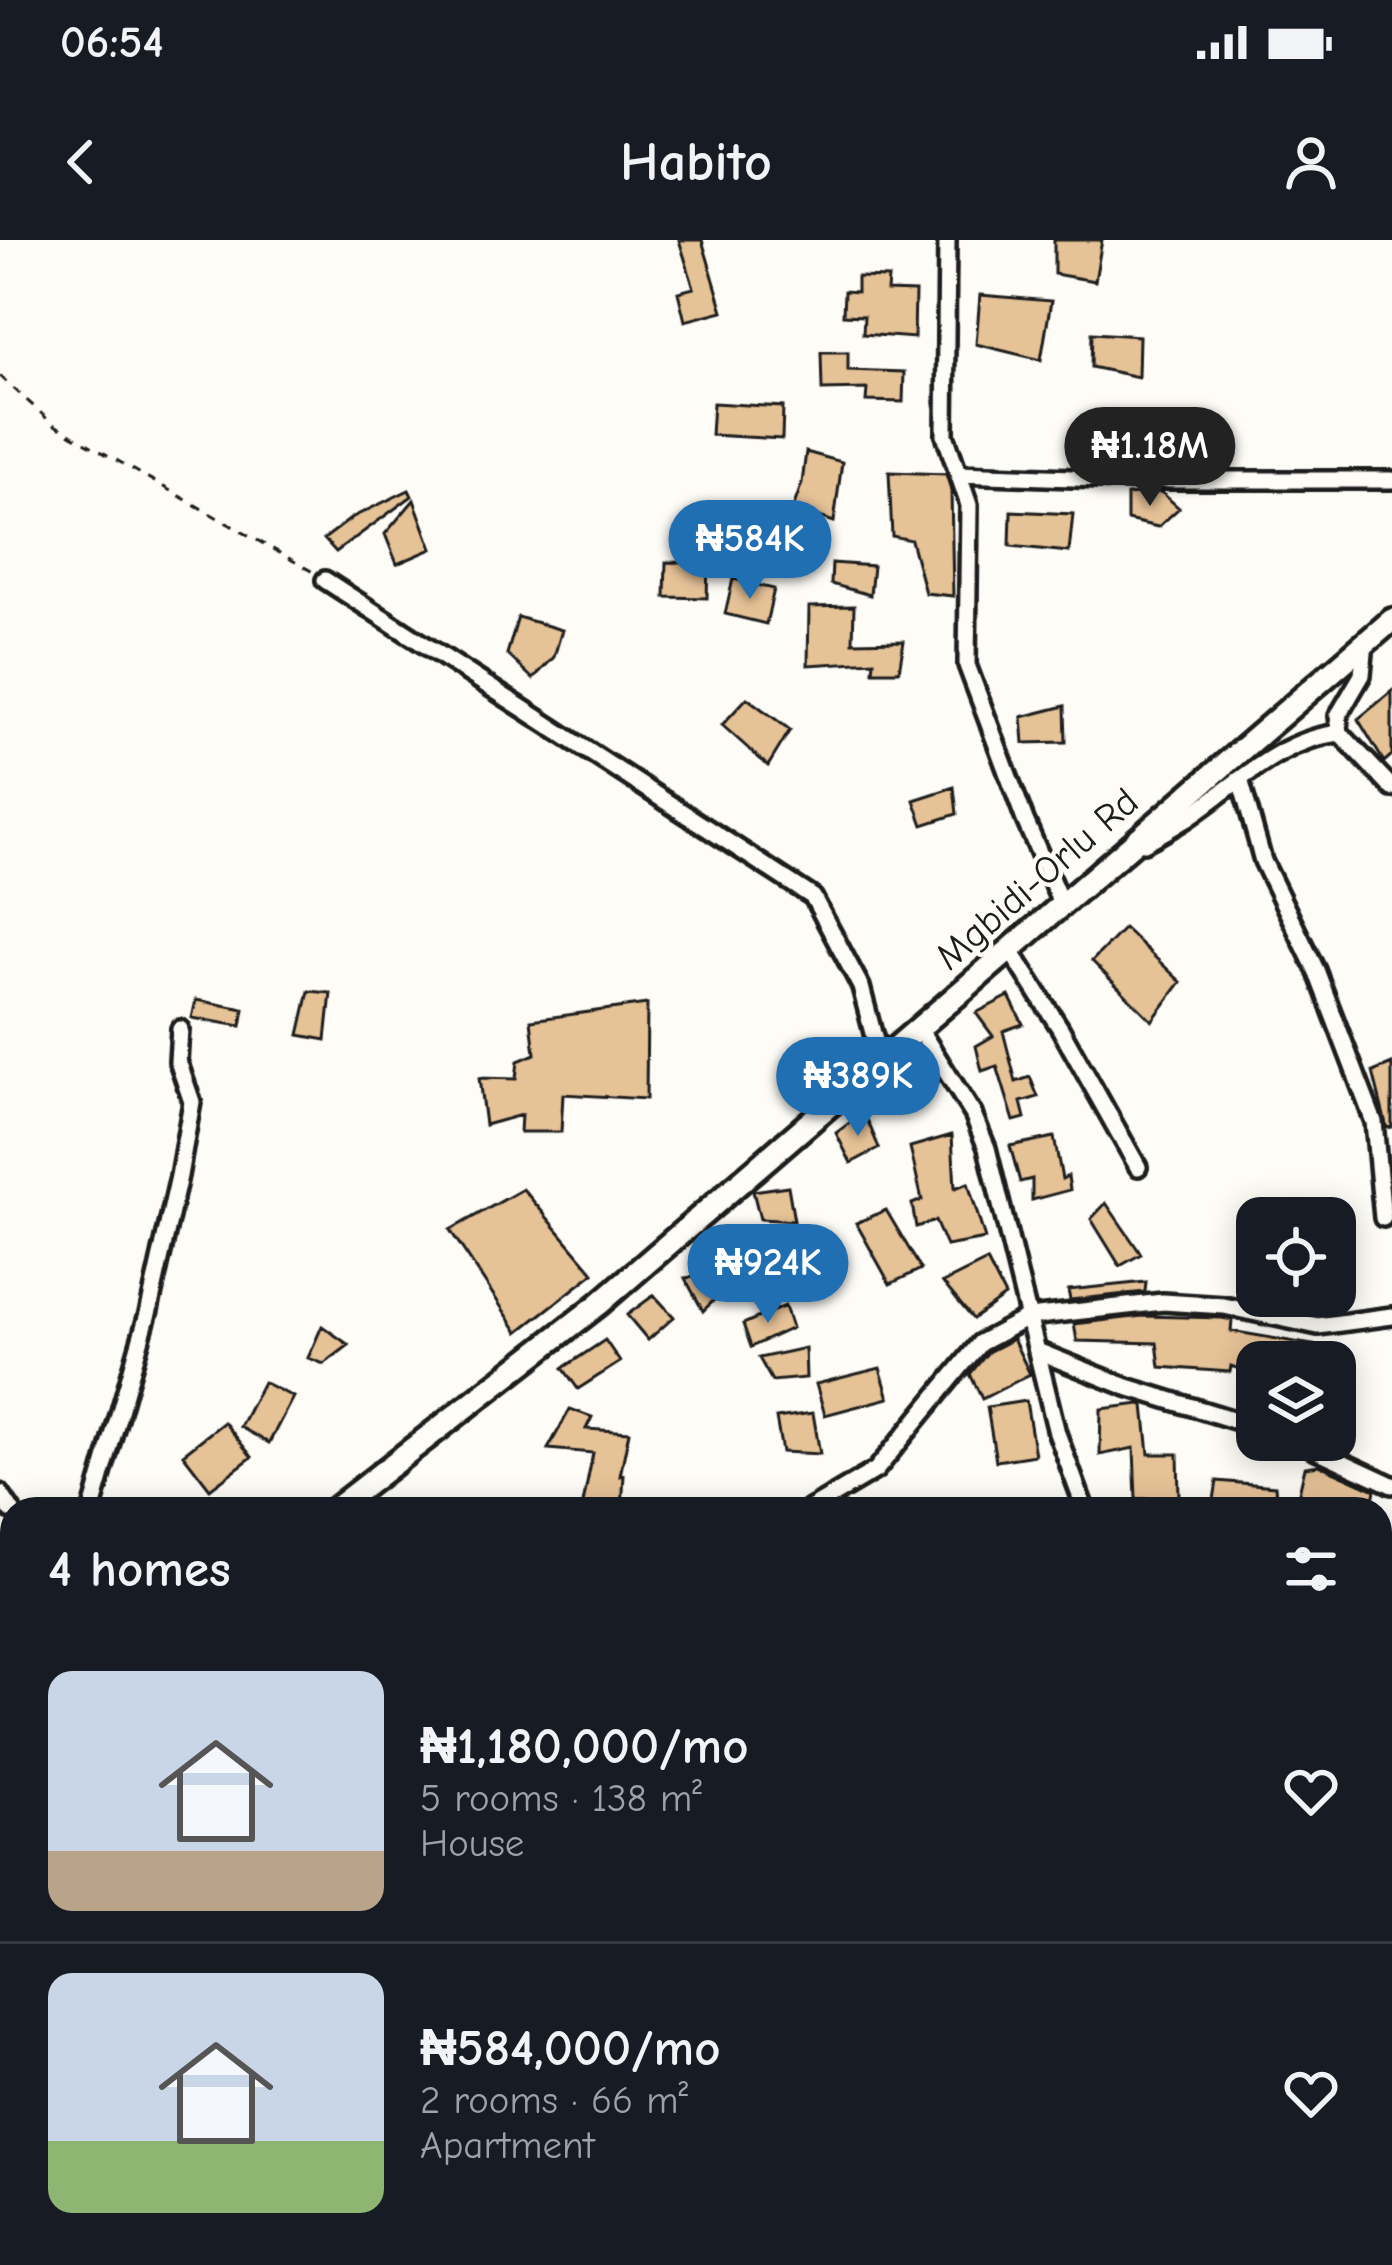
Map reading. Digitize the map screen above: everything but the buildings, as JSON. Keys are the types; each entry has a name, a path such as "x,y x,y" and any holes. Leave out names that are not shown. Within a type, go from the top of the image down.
{"main road":[{"name":"Mgbidi-Orlu Rd","path":"350,1497 598,1304 1392,620"}],"street":[{"path":"947,240 945,435 968,505 967,665 1061,903"},
{"path":"958,474 1129,480 1392,480"},
{"path":"325,580 813,896 860,987 880,1060"},
{"path":"1365,642 1362,675 1338,716 1340,733 1392,788"},
{"path":"1106,866 1190,817 1264,761 1315,736 1340,733"},
{"path":"1240,779 1262,861 1316,970 1374,1122 1383,1218"},
{"path":"1010,948 1138,1167"},
{"path":"918,1027 973,1114 987,1148 1057,1433 1081,1497"},
{"path":"95,1497 149,1310 179,1176 192,1102 178,1061 180,1029"},
{"path":"830,1497 876,1470 980,1343 1029,1317 1163,1302 1224,1306 1318,1327 1392,1316"},
{"path":"1037,1352 1127,1387 1236,1421"},
{"path":"1340,1461 1392,1485"}],"path":[{"path":"0,376 52,424 325,580"}]}
